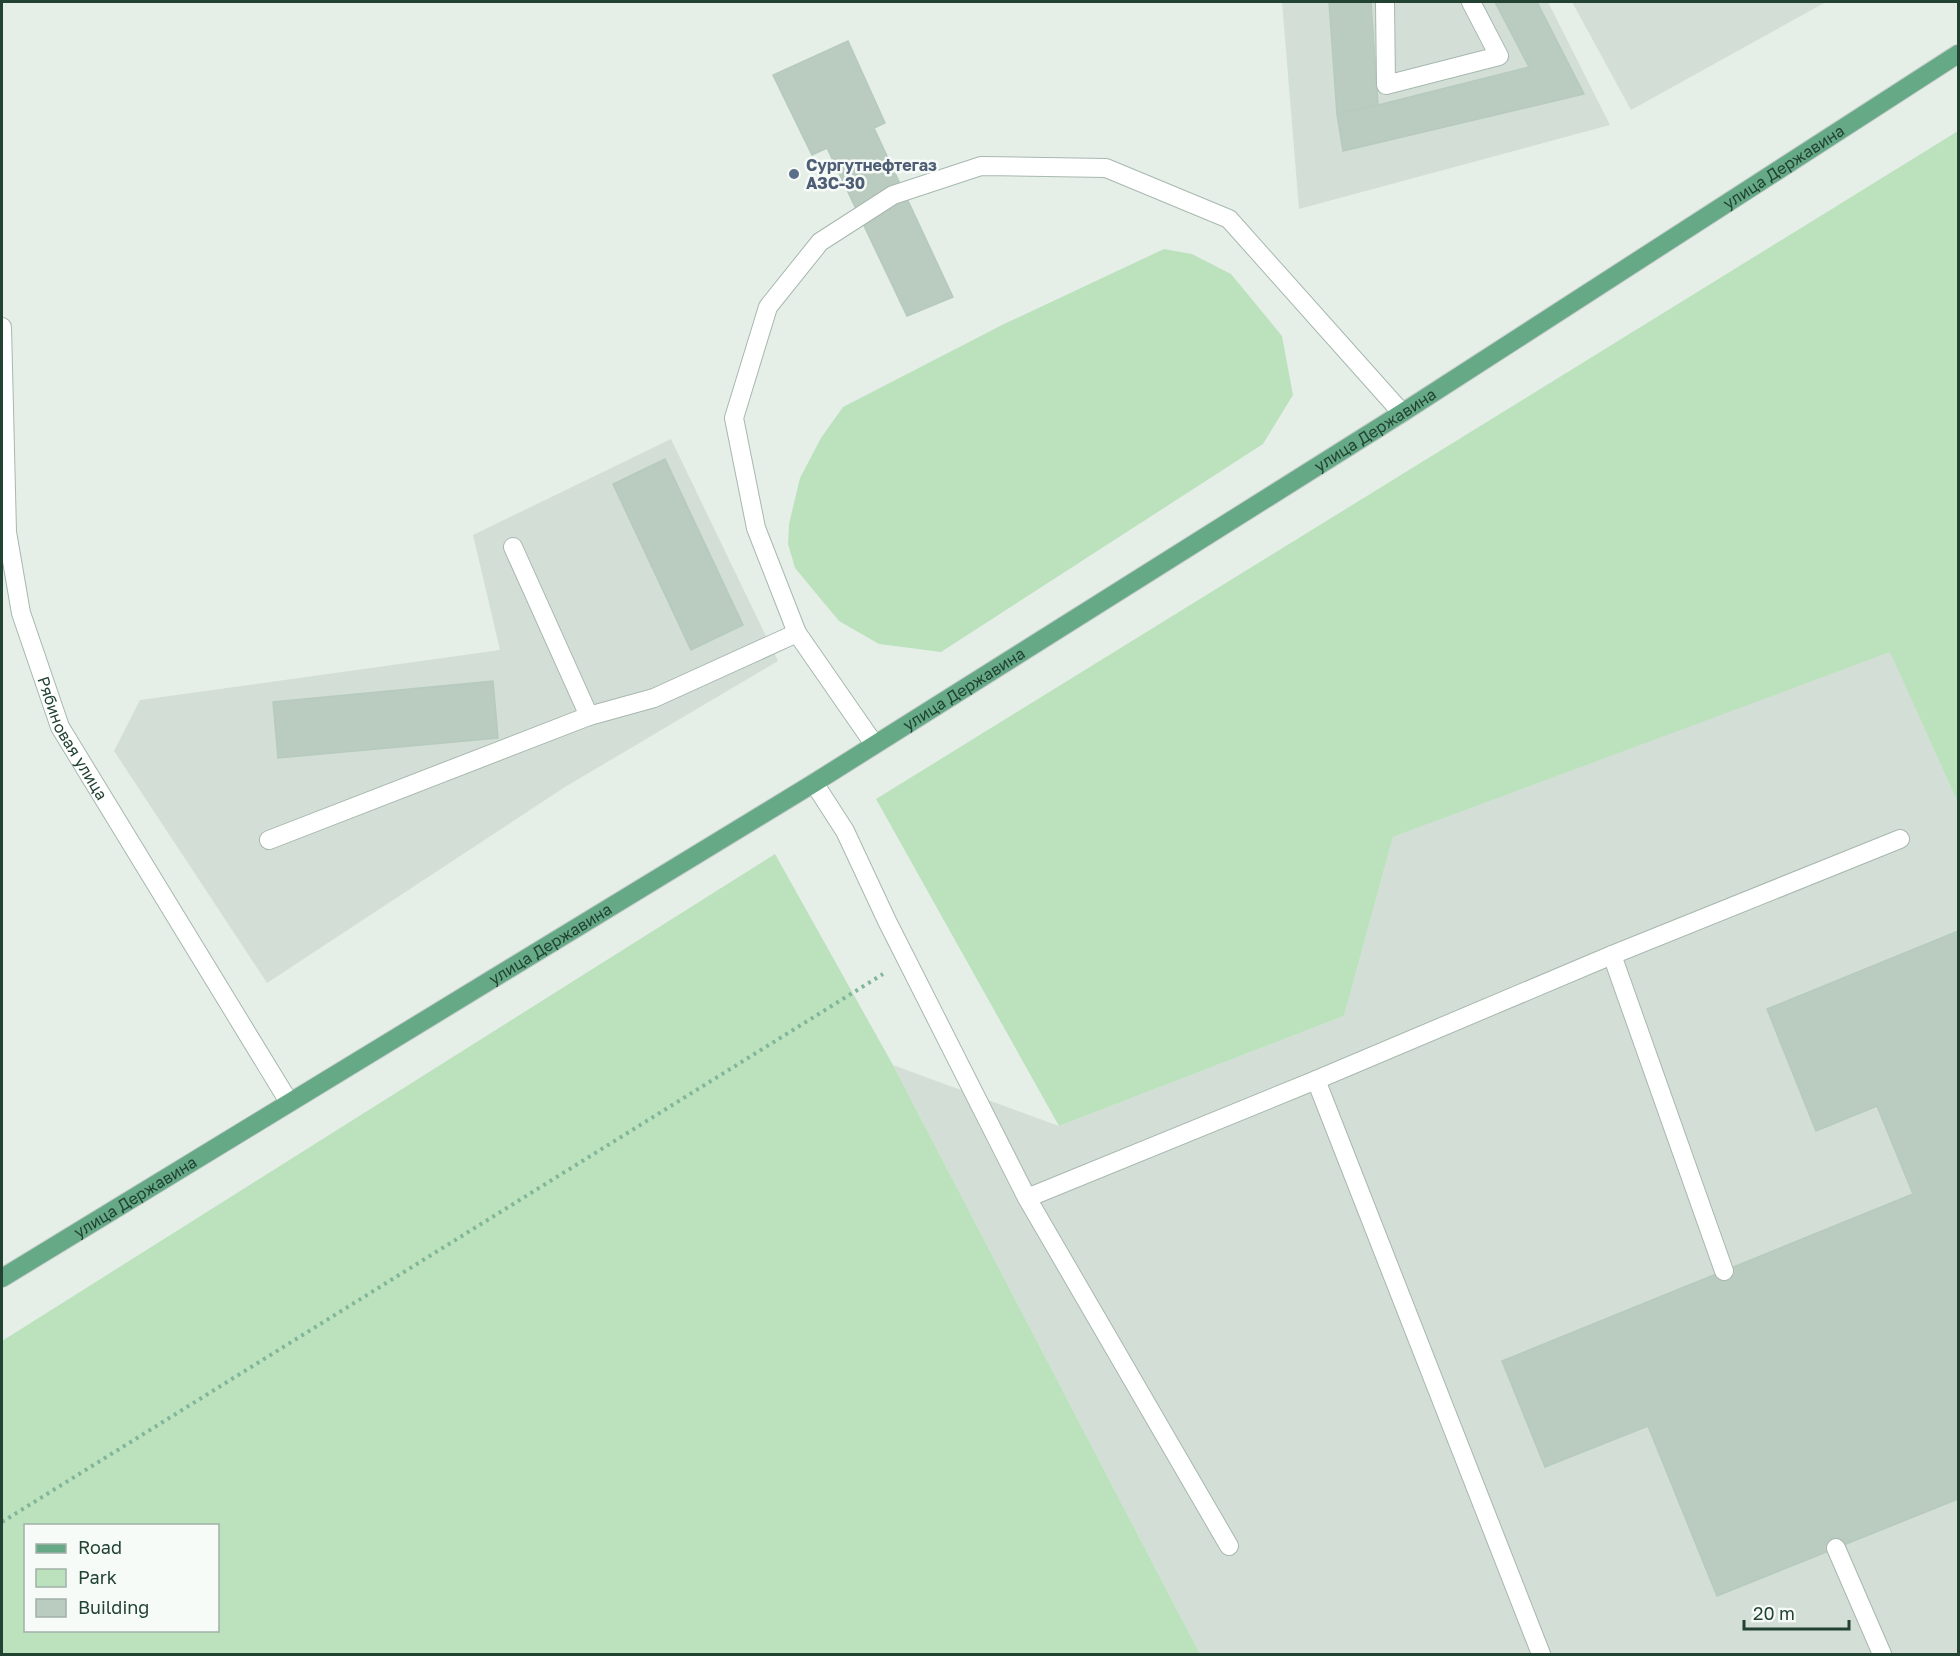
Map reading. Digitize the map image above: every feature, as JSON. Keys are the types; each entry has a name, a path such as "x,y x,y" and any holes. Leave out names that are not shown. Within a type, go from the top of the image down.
{"main road":[{"name":"улица Державина","path":"2,1278 814,783 1402,413 1959,54"},
{"path":"1916,81 1959,69"}],"street":[{"path":"1385,2 1386,85 1499,56 1471,2"},
{"path":"874,744 797,633 756,528 734,418 768,307 820,242 893,195 981,166 1106,168 1229,219 1402,413"},
{"name":"Рябиновая улица","path":"2,327 7,532 21,613 60,727 289,1102"},
{"path":"513,547 589,716"},
{"path":"269,840 589,716 654,698 797,633"},
{"path":"814,783 845,831 1027,1198 1229,1546"},
{"path":"1027,1198 1316,1080 1612,955 1900,839"},
{"path":"1612,955 1724,1271"},
{"path":"1316,1080 1541,1654"},
{"path":"1836,1548 1882,1654"}],"path":[{"path":"2,1522 907,959"}],"shaded area":[{"path":"1282,2 1548,2 1610,125 1299,209"},
{"path":"1572,2 1826,2 1631,110"},
{"path":"671,439 778,661 565,787 267,983 114,751 140,700 500,650 473,535"},
{"path":"1890,651 1958,803 1958,1654 1200,1654 893,1065 1059,1126 1344,1016 1393,837"}],"green space":[{"path":"1958,131 1958,803 1890,652 1393,837 1344,1016 1059,1126 876,799"},
{"path":"1164,249 1192,254 1231,274 1282,336 1293,395 1263,444 941,652 879,644 839,621 795,568 788,544 789,524 800,478 821,438 843,407 1002,325"},
{"path":"775,854 893,1065 1200,1654 2,1654 2,1341"}],"building":[{"path":"1329,2 1371,2 1378,105 1337,114"},
{"path":"1495,2 1537,2 1584,94 1343,151 1337,114 1529,67"},
{"path":"848,41 885,123 874,128 953,297 907,316 827,148 812,155 773,75"},
{"path":"665,459 743,625 691,650 613,484"},
{"path":"493,681 498,738 278,758 273,702"},
{"path":"1958,931 1958,1499 1717,1596 1648,1426 1545,1467 1502,1361 1913,1194 1877,1106 1816,1131 1767,1009"}],"place":[{"name":"Сургутнефтегаз АЗС-30","path":"794,174"}]}
